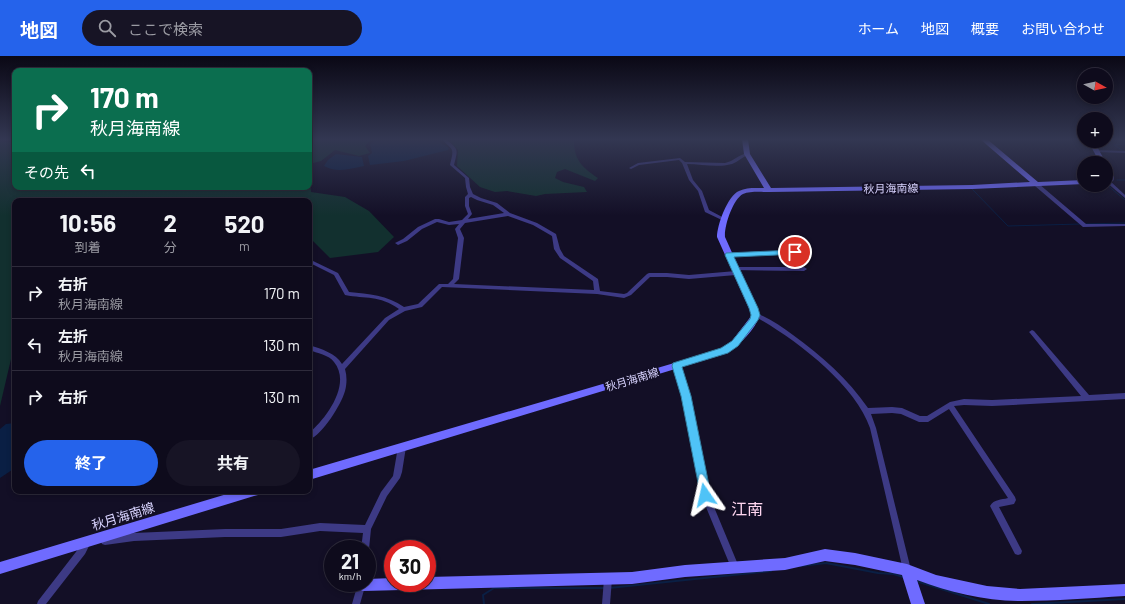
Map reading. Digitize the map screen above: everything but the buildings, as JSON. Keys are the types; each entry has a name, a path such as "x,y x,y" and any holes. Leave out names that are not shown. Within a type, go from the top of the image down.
{"main road":[{"path":"753,165 769,190"},
{"path":"1013,165 1037,185"},
{"name":"秋月海南線","path":"312,474 725,351 735,343 754,320 756,315 721,237 721,228 724,220 734,197 738,193 750,190 1037,185 1077,182"},
{"name":"秋月海南線","path":"0,568 238,494"},
{"path":"376,584 486,583 632,578 685,571 785,564 825,555 855,559 907,570 936,581 986,592 1014,594 1125,590"},
{"path":"907,570 918,604"}],"street":[{"path":"452,165 467,178 471,195 495,204 508,214 535,224 554,235 557,249 562,257 596,280 597,292"},
{"path":"631,168 637,165"},
{"path":"685,165 691,180 700,191 706,210 724,220"},
{"path":"1037,185 1084,226 1125,225"},
{"path":"1113,186 1125,197"},
{"path":"450,285 456,280 461,238 457,229 470,214 467,206 467,197 471,195"},
{"path":"398,243 420,228 437,220 449,224 508,214"},
{"path":"729,255 795,252"},
{"path":"312,262 336,274 347,294 380,297 392,300 403,309"},
{"path":"342,368 387,319 403,309 420,306 441,285 597,292 624,296 629,294 649,275 689,277 735,271 804,269"},
{"path":"756,315 793,339 838,375 867,411 873,428 907,570"},
{"path":"1032,332 1087,398"},
{"path":"312,348 336,359 342,368 344,387 332,412 319,429 312,435"},
{"path":"676,366 686,396 705,495 735,567"},
{"path":"867,411 902,411 919,419 928,419 950,406 964,402 992,403 1125,396"},
{"path":"950,406 1011,497 1011,502 994,506 1018,551"},
{"path":"366,540 367,529 384,494 396,478 402,448"},
{"path":"103,537 105,541 134,537 281,532 320,528 367,529"},
{"path":"41,604 82,551 87,542"},
{"path":"606,604 608,579"},
{"path":"356,604 360,592"}],"green space":[{"path":"0,165 12,165 12,190 311,190 311,192 345,197 369,211 394,237 378,252 330,258 312,240 312,198 12,198 12,355 0,406"},
{"path":"457,165 582,165 598,178 595,181 565,169 557,172 555,178 563,182 584,187 587,192 545,194 536,196 507,191 495,192 480,187"}],"water":[{"path":"325,165 364,165 364,166 339,170 324,166"},
{"path":"12,423 12,470 0,478 0,429 6,424"}],"waterway":[{"path":"1117,180 1125,180"},
{"path":"972,189 1008,226 1081,224"},
{"path":"1113,190 1125,200"},
{"path":"1085,224 1125,223"},
{"path":"800,566 826,563 878,573 894,574 903,577"},
{"path":"609,588 771,571"},
{"path":"916,581 989,604"},
{"path":"484,604 483,595 494,588 604,588"},
{"path":"1032,604 1125,599"}],"district":[{"name":"江南","path":"747,508"}],"route":[{"path":"705,495 686,396 676,366 725,351 735,343 754,320 756,315 729,255 795,252"}]}
